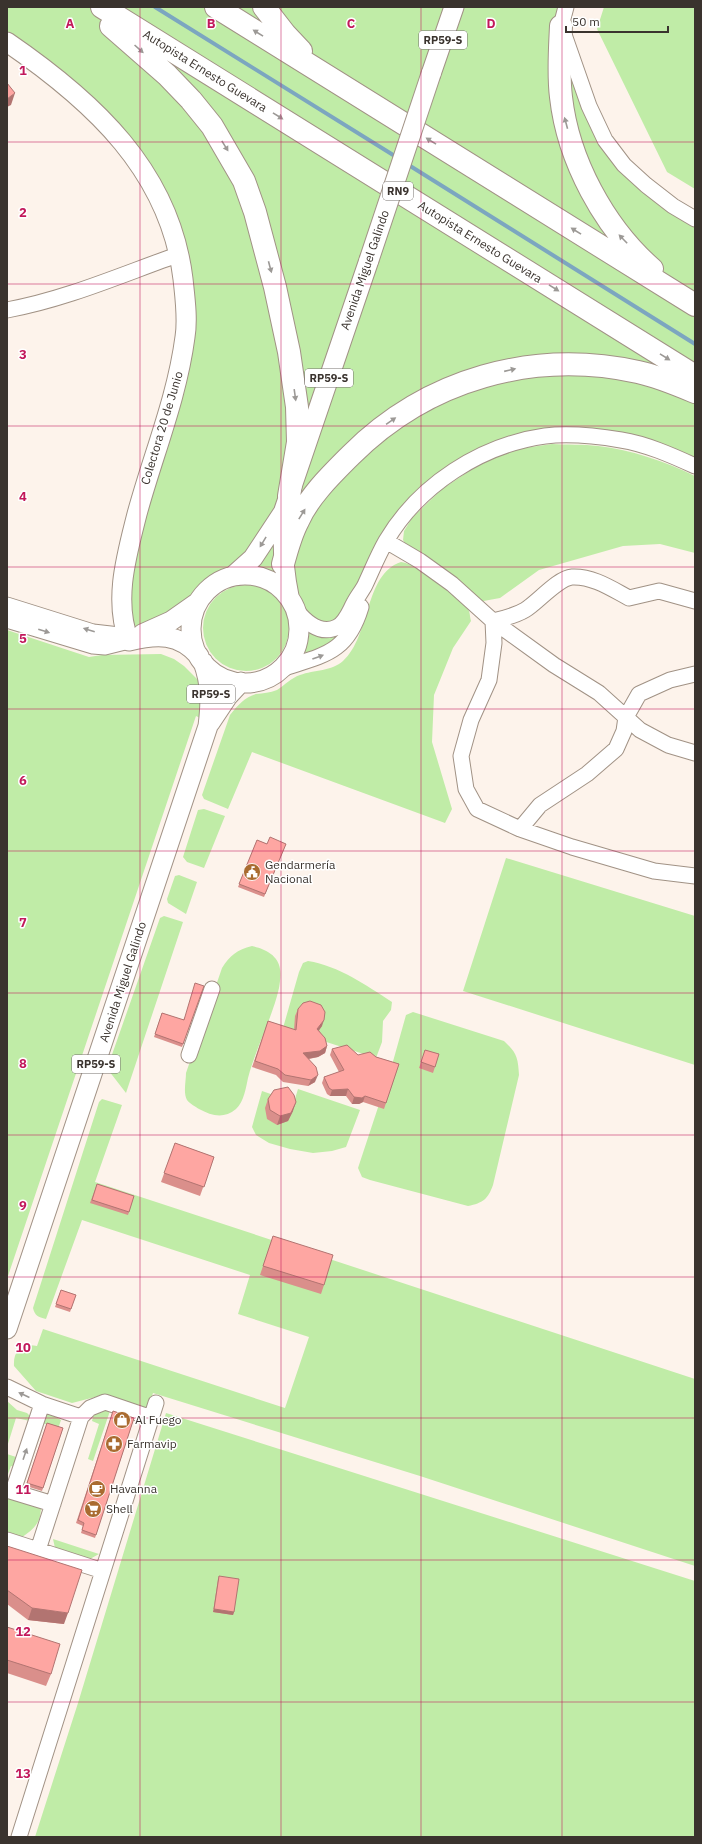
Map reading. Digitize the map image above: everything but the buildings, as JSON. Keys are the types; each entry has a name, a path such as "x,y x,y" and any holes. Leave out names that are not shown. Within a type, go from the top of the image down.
{"highway":[{"path":"87,7 156,65 191,100 212,126 244,181 255,212 275,287 289,352 295,391 298,442 287,503"},
{"name":"Autopista Ernesto Guevara","path":"102,7 695,376"},
{"path":"216,7 694,304"},
{"path":"264,7 285,34 326,76"},
{"path":"564,17 559,74 561,97 574,150 598,204 614,230 639,256 694,304"},
{"path":"283,564 290,538 298,519 312,498 334,472 360,446 388,422 413,406 449,388 484,376 526,366 569,364 607,367 639,372 695,392"}],"main road":[{"name":"Avenida Miguel Galindo","path":"292,603 283,564 282,536 287,503 454,7"},
{"name":"Colectora 20 de Junio","path":"7,42 38,63 78,97 107,124 130,150 147,175 161,201 180,254 185,298 186,334 180,370 170,408 149,470 124,572 122,616 128,639"},
{"name":"Avenida Miguel Galindo","path":"234,575 253,558 287,503"},
{"path":"128,639 160,636 171,638 192,648 201,659 220,676 241,682 263,680 281,669 290,659 296,648 299,635 299,622 292,603 278,585 264,578 249,574 234,575 220,581 207,590 198,602 193,615 191,629 193,643 201,659"},
{"path":"128,639 160,627 198,602"},
{"name":"Avenida Miguel Galindo","path":"7,1329 208,726 211,694 209,678 201,659"},
{"name":"Avenida Miguel Galindo","path":"208,726 228,696 241,682"}],"street":[{"path":"564,17 589,106 605,140 624,166 673,206 695,219"},
{"path":"7,310 31,306 81,291 180,254"},
{"path":"292,603 312,626 323,629 336,627 346,618 365,586 386,541 401,518 424,494 446,476 476,458 520,442 545,436 576,435 622,440 666,453 695,466"},
{"path":"386,541 420,560 452,584 493,621 554,665 599,693 640,730 668,745 695,753"},
{"path":"493,621 513,616 526,609 552,588 571,577 599,582 629,598 660,591 695,601"},
{"path":"281,669 332,651 347,638 354,626 361,608 365,586"},
{"path":"8,604 93,632 128,639"},
{"path":"7,620 93,646 105,647 128,639"},
{"path":"493,621 494,643 488,680 471,720 462,756 466,789 477,809 520,829 654,872 695,876"},
{"path":"520,829 540,805 587,774 616,749 624,730 626,717 639,694 670,680 695,674"},
{"path":"190,1055 212,989"},
{"path":"7,1387 42,1404 82,1416"},
{"path":"38,1550 82,1416 90,1408 106,1402 152,1418"},
{"path":"19,1837 156,1403"},
{"path":"42,1404 10,1490 53,1504"},
{"path":"7,1540 103,1571"}],"green space":[{"path":"7,7 566,7 561,26 605,140 695,219 695,466 622,440 513,444 424,494 346,619 312,626 279,586 273,581 258,576 241,575 225,578 218,582 211,587 196,603 175,616 138,635 122,594 180,370 180,254 130,150 7,42"},
{"path":"604,7 695,7 695,189 667,172 597,29"},
{"path":"552,444 592,445 623,450 660,461 695,476 695,553 660,544 623,546 539,570 500,598 478,602 407,547 403,540 404,531 412,518 442,489 483,462 517,449"},
{"path":"401,562 418,568 449,588 469,611 471,621 453,648 434,695 432,742 452,809 445,823 252,752 228,809 204,799 202,795 230,715 242,702 252,695 277,690 297,676 328,669 343,661 352,650 359,637 374,592 380,579 389,569"},
{"path":"238,585 254,585 263,588 277,597 286,611 289,620 289,636 286,645 277,659 263,668 254,671 238,671 222,664 215,659 210,652 203,636 203,620 210,604 215,597 222,592"},
{"path":"7,630 89,657 102,655 161,654 174,659 184,666 202,684 200,718 196,716 7,1279"},
{"path":"305,630 320,636 342,631 338,640 310,653 302,652 306,641"},
{"path":"204,809 225,816 204,868 187,862 183,857 198,810"},
{"path":"506,858 695,916 695,1065 463,991"},
{"path":"179,875 197,882 186,914 168,903 167,899 175,876"},
{"path":"164,916 183,922 126,1093 109,1071 108,1066 160,918"},
{"path":"252,946 270,953 277,960 280,971 279,988 255,1055 239,1106 227,1114 213,1115 199,1109 187,1100 185,1090 186,1073 222,968 234,954 242,949"},
{"path":"308,961 331,967 352,977 392,1002 391,1010 383,1021 382,1042 376,1058 283,1028 299,972 303,963"},
{"path":"413,1012 504,1041 512,1049 516,1056 519,1075 493,1185 487,1197 481,1202 468,1206 370,1180 362,1177 358,1168 392,1065 406,1015"},
{"path":"298,1089 360,1110 346,1147 332,1151 313,1153 269,1143 256,1135 252,1127 262,1091 294,1102"},
{"path":"102,1099 122,1105 95,1182 695,1379 695,1566 420,1476 153,1393 148,1409 103,1395 72,1403 36,1391 14,1366 14,1360 17,1352 23,1347 32,1345 37,1346 43,1329 285,1408 309,1337 238,1314 250,1275 82,1220 46,1319 39,1317 35,1313 33,1308 99,1102"},
{"path":"7,1401 17,1410 27,1413 31,1417 30,1421 16,1418 7,1447"},
{"path":"104,1409 110,1411 93,1461 88,1459 99,1424 92,1421 94,1413"},
{"path":"49,1413 61,1420 57,1428 42,1423 45,1414"},
{"path":"166,1413 695,1581 695,1837 35,1837 78,1703"},
{"path":"7,1454 16,1457 14,1467 11,1466 8,1474"},
{"path":"7,1497 41,1506 40,1517 36,1525 21,1538 7,1533"},
{"path":"53,1539 99,1554 90,1559 55,1548"}],"waterway":[{"path":"155,7 398,158"},
{"path":"407,164 695,344"}],"place":[{"name":"Gendarmería Nacional","path":"252,872"},
{"name":"Al Fuego","path":"122,1420"},
{"name":"Farmavip","path":"114,1444"},
{"name":"Havanna","path":"97,1489"},
{"name":"Shell","path":"93,1509"}]}
